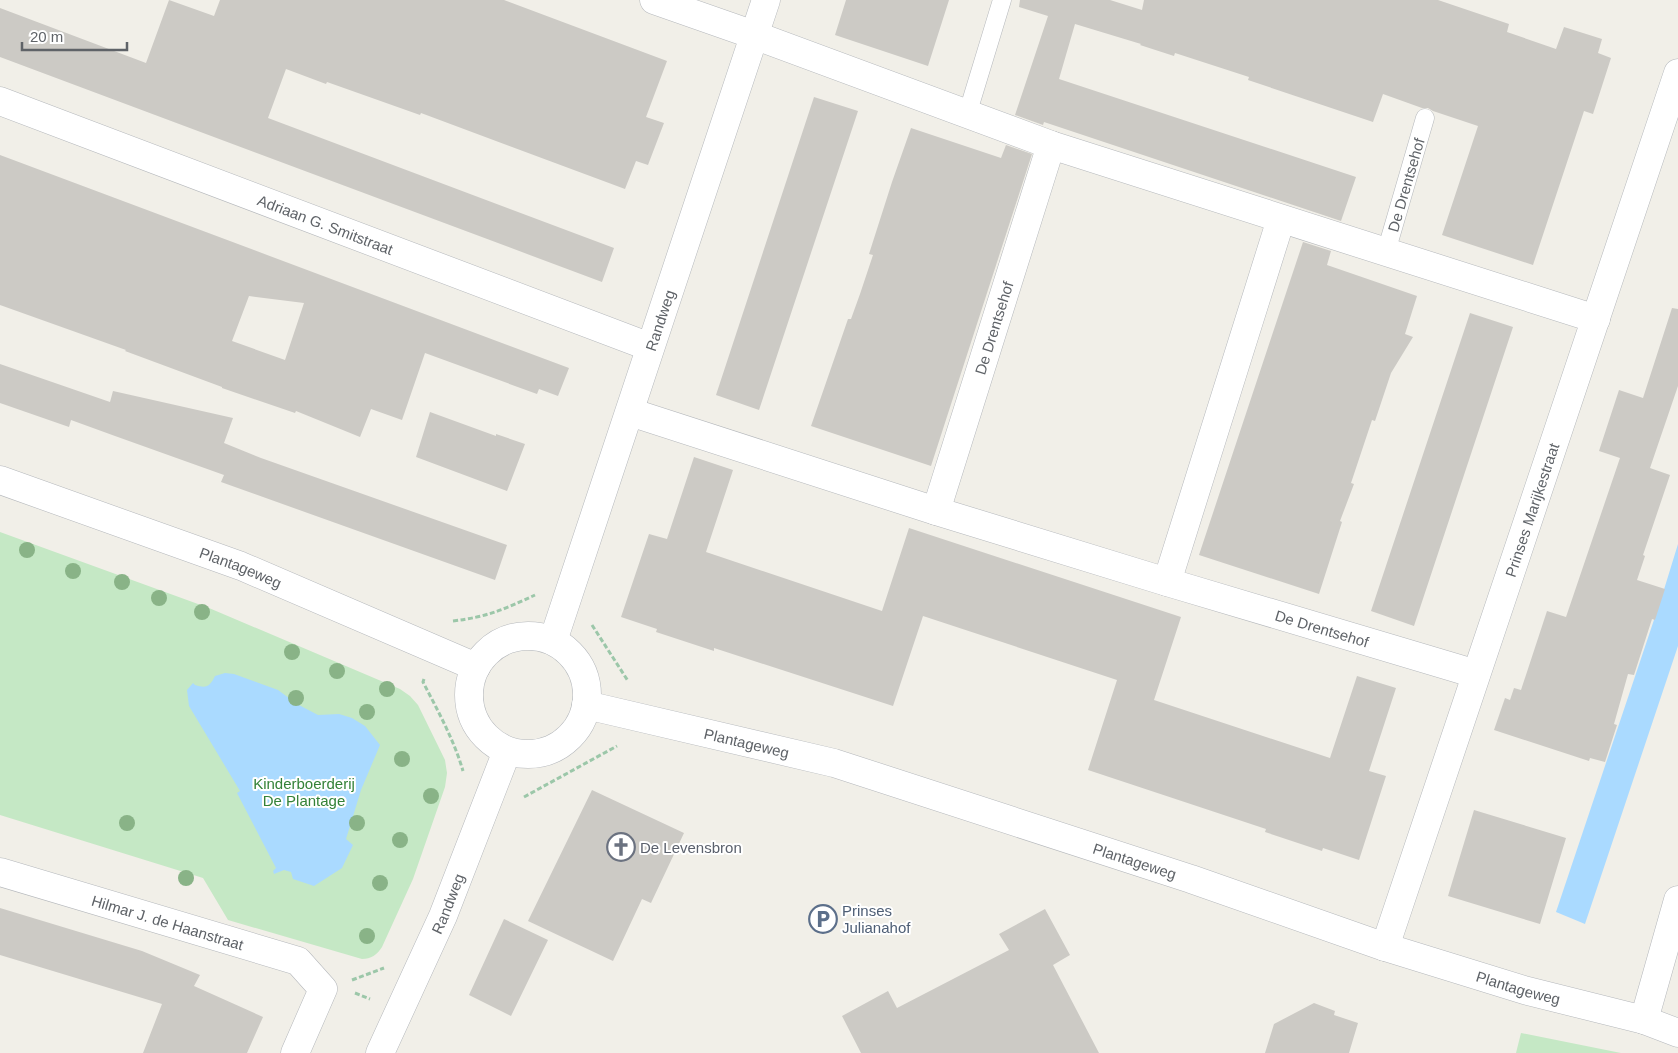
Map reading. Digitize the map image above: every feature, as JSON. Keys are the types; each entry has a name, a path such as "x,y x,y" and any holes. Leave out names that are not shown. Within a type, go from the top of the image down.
{"street":[{"name":"De Drentsehof","path":"654,0 1051,145 1596,319"},
{"name":"Randweg","path":"553,641 766,0"},
{"name":"Prinses Marijkestraat","path":"1385,947 1678,73"},
{"name":"Adriaan G. Smitstraat","path":"0,102 650,348"},
{"name":"De Drentsehof","path":"936,510 1051,145"},
{"path":"1167,582 1281,219"},
{"name":"De Drentsehof","path":"630,412 1167,582 1476,674"},
{"name":"Plantageweg","path":"0,480 241,566 476,667"},
{"path":"531,636 553,641 564,648 580,668 585,680 586,705 584,715 576,729 557,747 548,751 527,755 507,751 484,736 471,712 470,684 476,667 489,650 509,639 531,636"},
{"name":"Plantageweg","path":"586,705 834,763 1191,879 1385,947 1524,990 1644,1020 1678,1033"},
{"name":"Randweg","path":"380,1053 443,916 507,751"},
{"name":"Hilmar J. de Haanstraat","path":"0,872 298,960 323,989"},
{"path":"1644,1020 1678,900"},
{"path":"295,1053 323,989"}],"lane":[{"path":"967,115 1002,0"},
{"name":"De Drentsehof","path":"1386,252 1425,118"}],"path":[{"path":"538,594 565,603 582,610 632,687 628,715 617,747 520,799 465,777 458,754 423,682 436,650 451,622 500,612 538,594"},
{"path":"323,989 386,967"}],"green space":[{"name":"Kinderboerderij De Plantage","path":"0,532 209,608 400,689 410,696 418,705 445,760 447,773 445,787 413,879 382,947 376,954 362,959 228,920 203,878 0,815"},
{"path":"1521,1033 1621,1053 1516,1053"}],"water":[{"path":"1678,544 1678,646 1585,924 1556,912"},
{"path":"225,673 234,674 278,690 297,704 318,715 339,714 352,718 365,726 380,745 361,790 346,839 353,845 342,868 314,886 293,879 291,872 284,870 274,874 273,871 276,868 237,793 240,791 189,706 187,690 193,683 205,687 210,684 215,676"}],"building":[{"path":"169,0 214,16 220,0 504,0 667,61 646,117 664,123 648,165 636,161 625,189 421,113 420,115 286,69 268,118 614,248 602,282 0,57 0,8 146,63"},
{"path":"846,0 949,0 928,66 835,35"},
{"path":"1020,0 1110,0 1142,10 1144,0 1438,0 1509,24 1507,32 1556,49 1564,27 1602,39 1598,53 1611,58 1593,114 1584,111 1533,265 1442,235 1478,126 1383,94 1373,122 1248,80 1249,77 1175,53 1174,56 1075,24 1059,79 1356,177 1341,221 1044,122 1043,125 1015,115 1048,16 1019,7"},
{"path":"814,97 858,111 759,410 716,395"},
{"path":"911,128 1001,158 1006,145 1032,154 931,466 811,426 848,319 851,319 860,294 873,255 869,254"},
{"path":"0,155 569,368 558,396 539,389 537,394 425,353 402,420 371,409 360,437 296,411 295,413 222,388 126,350 0,305","holes":["249,296 304,303 285,360 232,341"]},
{"path":"1303,242 1331,251 1327,265 1417,296 1405,334 1413,337 1391,373 1375,421 1372,420 1351,483 1354,484 1340,521 1342,522 1319,594 1199,555"},
{"path":"1672,308 1678,309 1678,386 1650,468 1670,475 1643,555 1645,556 1637,580 1665,589 1655,620 1652,619 1634,675 1628,674 1614,724 1617,725 1605,762 1590,758 1589,761 1494,730 1505,698 1510,700 1514,688 1521,690 1547,611 1566,617 1620,458 1599,451 1619,390 1643,398"},
{"path":"1470,313 1513,327 1414,626 1371,611"},
{"path":"0,364 110,402 113,391 233,418 224,443 261,458 507,545 495,580 221,482 224,475 71,420 69,427 0,403"},
{"path":"430,412 496,436 496,434 525,444 507,491 416,457"},
{"path":"694,457 733,470 706,552 882,611 909,528 1181,617 1154,700 1330,758 1357,676 1396,688 1369,771 1386,776 1359,860 1323,848 1322,851 1265,832 1266,829 1088,770 1117,680 923,616 893,706 714,648 714,651 656,632 657,629 621,617 649,534 667,539"},
{"path":"592,790 684,833 651,903 642,899 613,961 528,921"},
{"path":"1474,810 1566,838 1540,924 1448,896"},
{"path":"0,908 142,951 200,975 194,986 263,1017 247,1053 143,1053 162,1004 0,955"},
{"path":"1045,909 1070,955 1053,965 1099,1053 861,1053 842,1016 888,991 897,1008 1009,950 999,934"},
{"path":"504,919 548,940 511,1016 469,995"},
{"path":"1314,1003 1335,1011 1334,1015 1358,1023 1349,1053 1265,1053 1274,1024"}],"place":[{"name":"De Levensbron","path":"621,847"},
{"name":"Prinses Julianahof","path":"823,919"}]}
